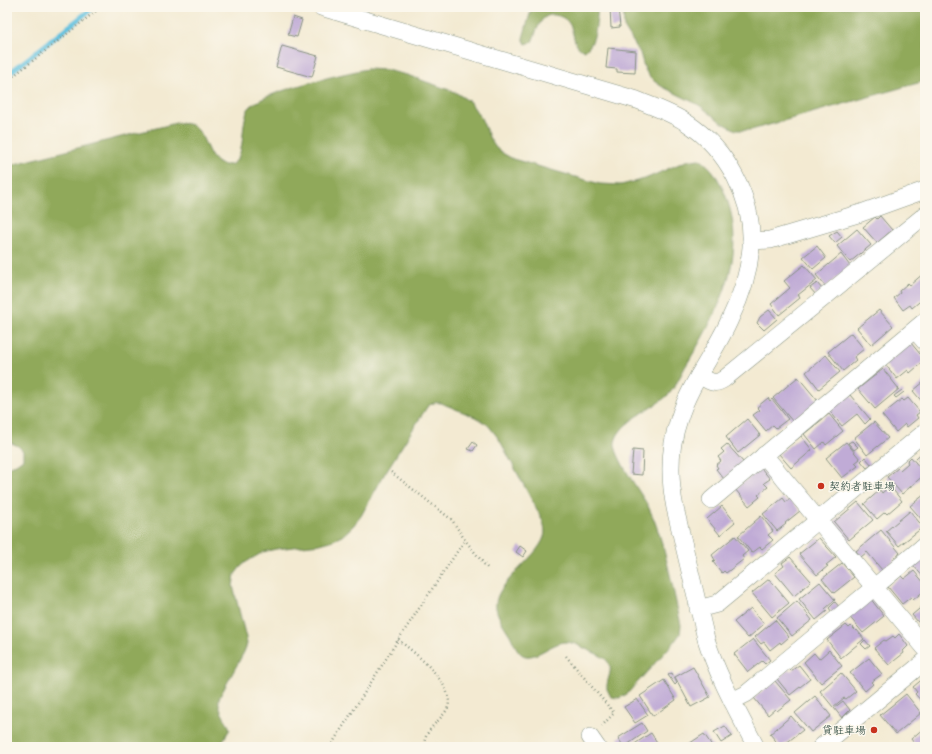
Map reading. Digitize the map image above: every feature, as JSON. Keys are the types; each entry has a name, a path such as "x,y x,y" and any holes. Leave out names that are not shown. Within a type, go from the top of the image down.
{"street":[{"path":"320,7 611,91 663,110 687,123 710,142 722,156 735,176 745,198 750,222 751,241 748,269 742,290 720,342 699,375 686,400 679,418 671,453 670,472 671,490 706,639 713,660 756,747"},
{"path":"751,241 778,238 861,213 925,190"},
{"path":"699,375 712,383 719,383 925,215"},
{"path":"711,500 764,455 922,331"},
{"path":"698,609 717,604 925,432"},
{"path":"764,455 925,648"},
{"path":"732,701 746,694 925,545"},
{"path":"821,747 925,661"}],"path":[{"path":"7,80 101,7"},
{"path":"391,472 452,520 465,540 488,569"},
{"path":"330,747 398,640 465,540"},
{"path":"398,640 410,649 433,672 449,695 447,710 427,734 424,740 424,747"},
{"path":"566,656 614,713 596,738"}],"green space":[{"path":"532,7 598,7 594,37 589,47 585,51 579,48 576,44 568,22 555,15 550,15 542,20 532,42 526,44 523,38"},
{"path":"623,7 925,7 925,81 751,130 736,130 721,122 699,105 661,86 648,75 640,53 624,27"},
{"path":"367,69 386,70 407,75 455,92 470,102 481,118 490,139 496,148 513,159 600,184 621,185 645,179 686,161 699,159 712,170 718,179 725,194 732,216 734,238 728,280 721,300 712,320 676,385 664,399 624,427 618,434 615,442 618,456 648,506 654,519 668,564 681,625 680,634 627,694 619,698 611,697 607,689 610,672 610,665 608,662 601,656 579,646 565,642 554,645 532,656 521,654 498,615 496,608 497,599 501,590 508,581 540,545 545,532 542,519 499,439 488,425 475,417 441,403 435,403 427,407 385,473 361,516 342,536 320,544 263,552 243,564 235,574 233,586 247,644 219,698 219,706 230,729 219,747 7,747 7,467 16,464 23,459 23,451 18,446 7,441 7,166 176,123 184,123 194,126 203,138 212,157 221,164 228,165 234,163 238,157 241,150 246,114 249,108 257,102 269,96 304,84"}],"building":[{"path":"610,7 618,7 620,27 611,28"},
{"path":"293,17 302,20 297,37 288,35"},
{"path":"282,46 318,56 312,77 276,67"},
{"path":"608,48 636,51 635,73 617,72 617,69 606,68"},
{"path":"880,216 892,230 877,243 863,227 875,217 877,219"},
{"path":"857,229 871,245 850,262 837,246"},
{"path":"837,231 842,237 835,243 829,236"},
{"path":"817,246 826,258 813,269 803,257"},
{"path":"841,254 850,266 826,287 816,275"},
{"path":"804,265 817,280 798,295 800,298 779,315 771,304 790,288 784,281"},
{"path":"924,273 925,297 912,308 910,305 903,310 894,298 908,283 910,285"},
{"path":"817,283 823,290 816,295 810,288"},
{"path":"769,310 777,319 764,330 757,323 760,317"},
{"path":"879,310 893,326 871,345 857,328"},
{"path":"851,333 864,349 854,357 856,360 843,371 828,352"},
{"path":"911,343 925,360 910,373 908,370 897,379 885,364"},
{"path":"826,355 840,372 819,389 806,372"},
{"path":"883,369 899,389 875,409 858,389"},
{"path":"798,377 818,401 793,422 773,398"},
{"path":"925,381 925,405 913,391"},
{"path":"902,390 904,392 896,398 894,396"},
{"path":"850,395 870,419 865,424 857,414 842,426 828,409"},
{"path":"768,398 770,401 772,399 788,419 776,428 773,425 766,431 753,415 760,410 757,407"},
{"path":"908,398 920,412 916,415 918,418 907,427 905,424 896,432 882,415 902,399 904,401"},
{"path":"829,414 843,431 826,445 824,442 816,449 804,434"},
{"path":"747,419 760,435 738,453 726,437"},
{"path":"874,422 888,438 867,455 854,438"},
{"path":"801,436 812,450 791,468 779,454"},
{"path":"852,441 858,447 854,450 848,443"},
{"path":"473,442 477,445 473,451 468,449"},
{"path":"846,442 860,459 855,463 858,466 842,478 826,458"},
{"path":"727,444 744,463 724,479 716,469 718,468 716,465 721,461 718,457 724,452 721,449"},
{"path":"633,450 643,451 642,475 631,474"},
{"path":"925,450 925,468 916,458"},
{"path":"865,457 872,465 867,468 861,461"},
{"path":"911,457 925,474 902,494 887,477 898,468 900,470 908,463 907,461"},
{"path":"761,468 770,479 764,483 768,487 758,495 760,497 749,506 735,489"},
{"path":"890,486 902,501 887,514 885,512 877,519 864,504 880,490 882,493"},
{"path":"925,494 925,521 924,522 910,506"},
{"path":"783,498 786,502 790,499 800,511 777,531 763,514"},
{"path":"858,502 873,520 849,540 834,522"},
{"path":"722,506 735,522 720,535 707,519"},
{"path":"910,511 923,527 899,546 886,531"},
{"path":"761,516 773,531 768,535 773,540 762,549 760,547 752,553 738,536"},
{"path":"881,530 900,553 893,559 894,561 882,570 867,552 861,557 856,551"},
{"path":"735,536 748,551 742,556 744,559 726,573 724,571 722,573 713,562 715,560 712,555"},
{"path":"819,538 836,557 817,575 799,554"},
{"path":"520,546 527,551 523,557 516,552"},
{"path":"925,555 925,579 913,565"},
{"path":"790,557 811,581 794,596 775,573 784,566 782,563"},
{"path":"842,563 854,577 834,593 822,579"},
{"path":"914,571 925,584 925,590 913,600 911,597 902,604 888,587 901,576 904,579"},
{"path":"769,579 789,603 772,617 752,593"},
{"path":"820,582 835,600 825,609 827,611 816,620 799,599"},
{"path":"870,598 884,616 863,633 848,615"},
{"path":"797,601 812,620 792,636 777,618"},
{"path":"835,602 841,609 834,615 829,608"},
{"path":"925,604 925,630 912,615"},
{"path":"751,608 764,624 748,638 734,622"},
{"path":"775,620 789,637 781,644 780,642 770,650 764,642 761,644 755,637"},
{"path":"846,625 849,628 851,626 856,631 857,630 864,639 841,658 827,640"},
{"path":"899,634 908,646 903,651 904,653 889,665 874,648 884,640 886,641 893,636 895,638"},
{"path":"753,639 770,660 765,664 762,661 748,672 734,654"},
{"path":"865,640 870,646 866,649 861,644"},
{"path":"829,650 842,666 821,683 804,662 814,653 819,659"},
{"path":"869,658 882,674 871,682 873,684 865,691 850,673"},
{"path":"799,665 810,679 790,695 777,679 789,669 791,671"},
{"path":"693,667 710,697 691,707 675,677"},
{"path":"672,673 677,683 675,685 668,675"},
{"path":"841,673 856,691 833,707 820,691"},
{"path":"925,677 925,705 915,694 917,692 913,687"},
{"path":"664,680 676,700 653,716 640,696"},
{"path":"775,681 791,700 777,711 775,709 768,715 754,698"},
{"path":"906,694 921,713 896,734 880,715"},
{"path":"815,696 831,716 811,732 795,713"},
{"path":"637,699 648,715 635,723 624,707"},
{"path":"843,701 850,710 842,718 834,708"},
{"path":"791,716 803,730 781,747 770,734"},
{"path":"642,723 647,731 624,747 618,738"},
{"path":"725,726 732,736 721,743 714,732"},
{"path":"925,727 925,747 917,747 911,739"},
{"path":"651,733 660,747 630,747"},
{"path":"704,734 713,747 684,747"}],"waterway":[{"path":"7,75 94,7"}],"place":[{"name":"契約者駐車場","path":"821,486"},
{"name":"貸駐車場","path":"874,730"}]}
